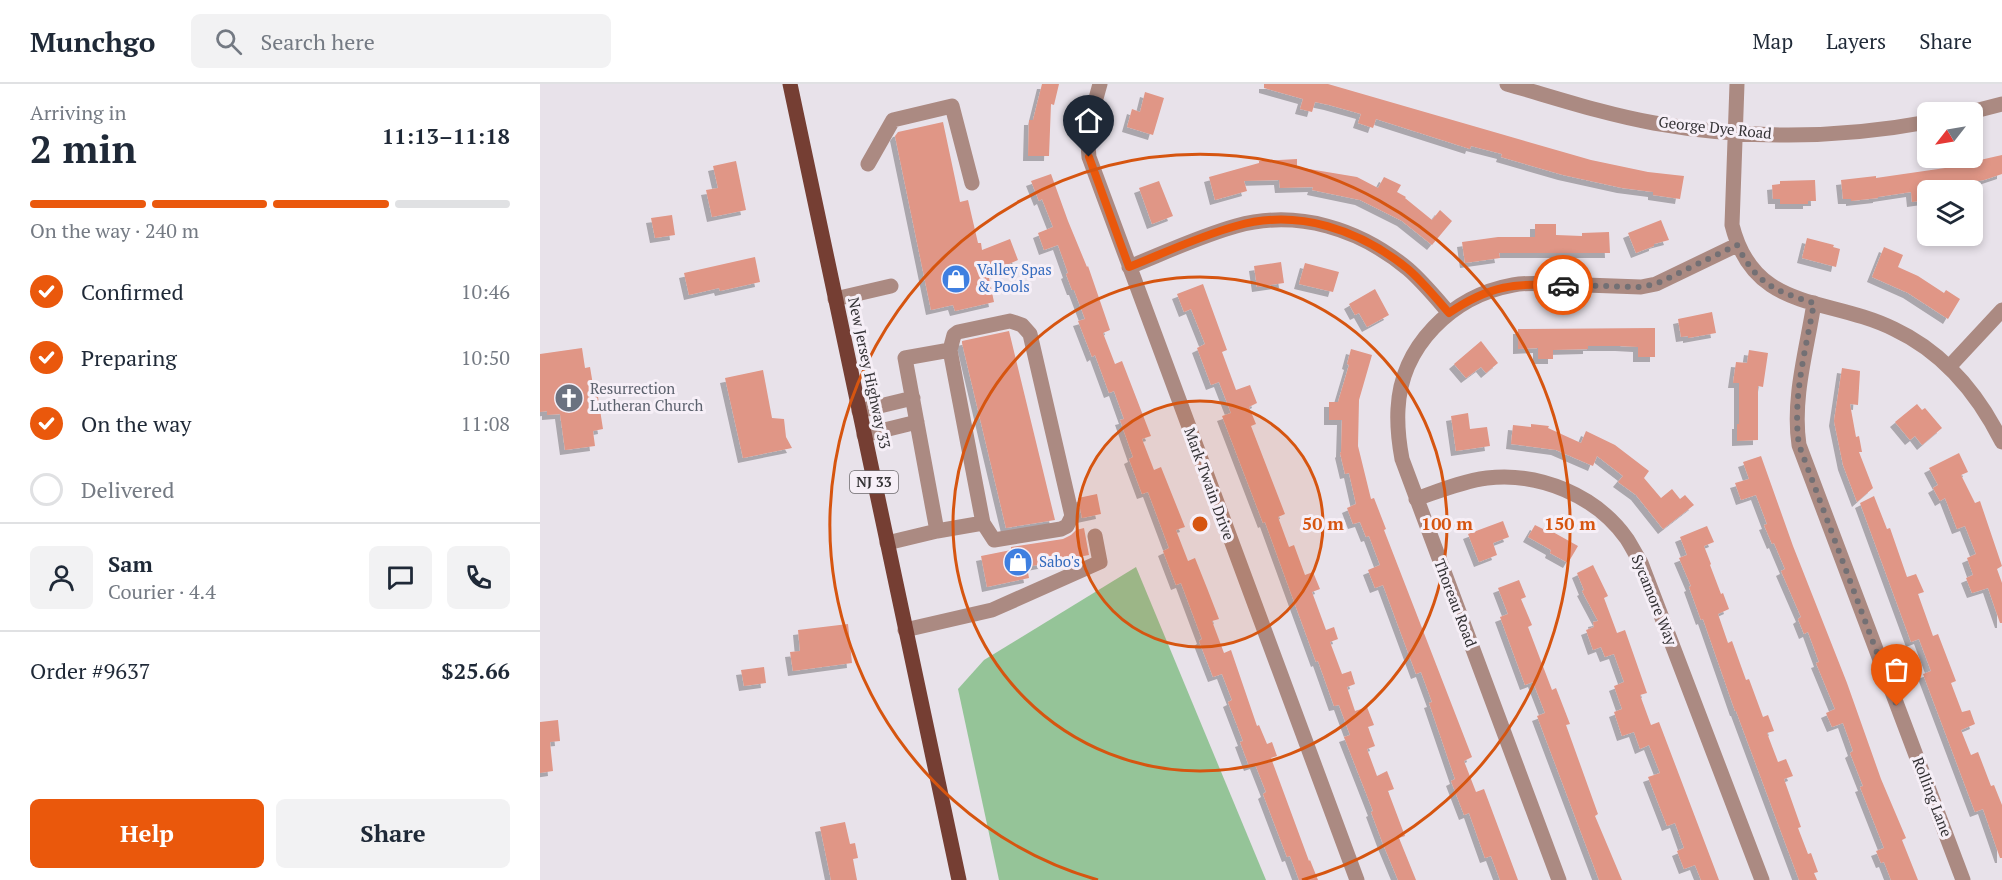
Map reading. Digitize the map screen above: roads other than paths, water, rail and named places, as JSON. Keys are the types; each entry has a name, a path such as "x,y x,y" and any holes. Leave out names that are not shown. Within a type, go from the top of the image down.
{"main road":[{"name":"New Jersey Highway 33","path":"790,84 959,880"}],"street":[{"name":"Mark Twain Drive","path":"1100,84 1087,139 1089,157 1357,880"},
{"name":"George Dye Road","path":"1507,84 1602,112 1653,123 1735,133 1797,135 1849,133 1917,124"},
{"path":"1737,84 1731,205 1732,225 1744,260 1768,285 1786,294 1869,318 1896,330 1924,347 1949,367 1970,390 2002,442"},
{"path":"1983,109 2002,104"},
{"path":"868,164 892,120 952,106 972,183"},
{"path":"1129,267 1237,226 1288,219 1318,223 1363,239 1388,254 1410,271 1449,313"},
{"name":"Thoreau Road","path":"1559,880 1402,459 1398,434 1402,382 1410,360 1437,323 1467,301 1486,292 1525,283 1641,287 1656,284 1737,245"},
{"path":"836,299 891,286"},
{"name":"Rolling Lane","path":"1814,303 1797,405 1796,424 1799,445 1963,880"},
{"path":"1949,367 2002,310"},
{"path":"1010,321 1022,325 1030,334 1072,516 1067,526 1061,529 994,540 983,523 950,350 954,335 958,332 1010,321"},
{"path":"937,531 905,358 950,350"},
{"path":"859,411 913,398"},
{"path":"864,435 917,422"},
{"name":"Sycamore Way","path":"1416,499 1474,481 1515,477 1541,481 1566,490 1586,501 1607,517 1626,538 1641,563 1762,880"},
{"path":"887,543 983,523"},
{"path":"905,630 992,610 1100,562 1095,537"}],"place":[{"name":"Valley Spas & Pools","path":"956,279"},
{"name":"Resurrection Lutheran Church","path":"569,398"},
{"name":"Sabo's","path":"1018,562"}]}
